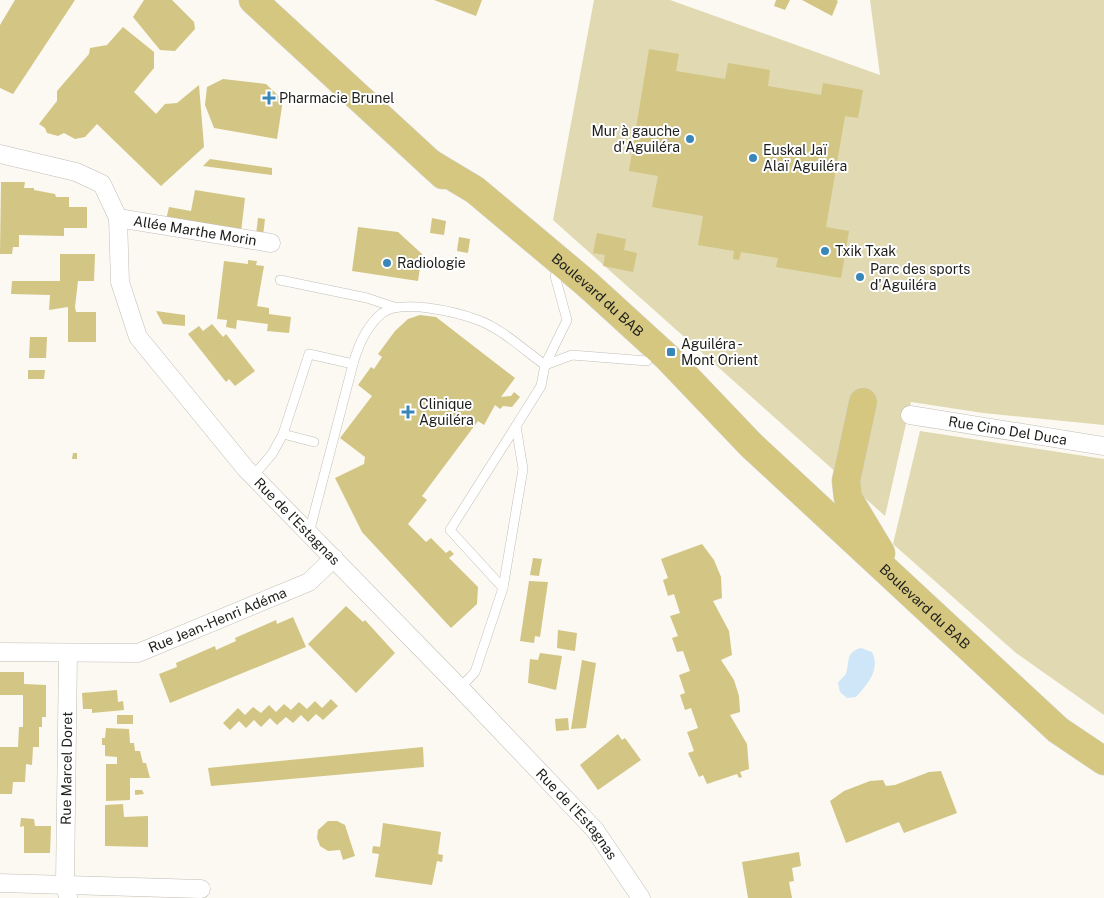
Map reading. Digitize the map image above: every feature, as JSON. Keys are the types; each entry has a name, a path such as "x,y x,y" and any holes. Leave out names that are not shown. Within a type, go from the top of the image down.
{"main road":[{"name":"Boulevard du BAB","path":"253,0 647,361 751,445"},
{"name":"Boulevard du BAB","path":"430,163 475,190 545,248 666,357 751,445 1058,730 1104,761"},
{"path":"863,402 846,481 848,498 887,562 916,598"}],"street":[{"name":"Rue de l'Estagnas","path":"0,154 76,172 102,184 118,218 120,282 138,337 254,476 595,830 642,898"},
{"name":"Allée Marthe Morin","path":"118,218 271,243"},
{"name":"Rue Cino Del Duca","path":"910,415 1104,446"},
{"name":"Rue Jean-Henri Adéma","path":"0,652 68,654 138,652 309,582 334,558"},
{"name":"Rue Marcel Doret","path":"66,891 68,654"},
{"path":"0,883 66,891 201,888"}],"lane":[{"path":"503,588 450,530 541,386 545,365 567,320 555,276"},
{"path":"280,280 367,298 394,307 430,309 478,321 545,365"},
{"path":"309,533 360,342 381,314 394,307"},
{"path":"254,476 272,454 283,434 309,354 353,364"},
{"path":"545,365 572,355 647,361"},
{"path":"460,688 475,672 503,588 523,469 516,426"},
{"path":"283,434 314,442"}],"shaded area":[{"name":"Parc des sports d'Aguiléra","path":"594,0 670,0 880,75 870,0 1104,0 1104,425 983,413 911,402 885,516 553,220"},
{"path":"920,431 1104,459 1104,715 1016,653 893,544"}],"water":[{"path":"861,648 872,652 875,665 874,671 856,697 847,698 840,692 838,683 845,674 850,655"}],"building":[{"path":"15,0 75,0 13,94 0,88 0,25"},
{"path":"144,0 172,0 194,22 195,29 175,51 160,50 133,17"},
{"path":"434,0 482,0 476,16"},
{"path":"776,0 790,0 785,10 774,6"},
{"path":"802,0 836,0 838,1 832,16"},
{"path":"123,27 154,52 154,68 134,92 156,114 165,104 177,103 199,85 204,147 161,186 97,124 85,137 75,139 64,133 58,136 47,133 45,128 39,124 57,101 57,91 89,54 90,48 107,45"},
{"path":"649,49 679,54 676,71 725,79 728,63 770,70 768,86 821,95 823,83 863,90 858,118 845,116 826,227 849,231 841,278 776,267 778,258 741,252 739,260 733,259 734,251 698,245 703,216 652,207 658,176 629,171"},
{"path":"223,79 266,84 283,100 277,139 214,128 205,105 207,87"},
{"path":"210,159 272,168 272,175 203,166"},
{"path":"1,182 25,182 24,188 34,188 34,190 55,194 56,197 69,197 69,207 87,207 87,228 64,228 64,236 19,235 19,247 13,247 12,254 0,254"},
{"path":"195,190 245,198 241,232 166,220 169,207 191,211"},
{"path":"258,218 265,219 263,236 256,235"},
{"path":"432,218 446,221 444,235 430,233"},
{"name":"Radiologie","path":"358,227 398,232 422,254 418,281 352,271"},
{"path":"597,233 626,239 624,250 637,253 633,272 603,266 605,255 593,253"},
{"path":"459,237 470,239 468,253 457,251"},
{"path":"60,254 95,254 94,281 78,281 75,307 76,312 96,312 96,342 68,342 68,307 49,310 50,295 11,294 12,281 60,281"},
{"path":"248,260 257,261 256,265 264,266 257,306 269,308 269,314 291,317 289,333 267,331 268,324 237,320 236,329 226,327 227,320 217,319 224,261 248,264"},
{"path":"156,311 185,315 185,326 163,324"},
{"path":"420,315 436,317 515,378 501,397 511,396 514,392 520,397 512,407 503,406 500,409 495,405 484,425 478,421 422,496 427,500 408,524 426,542 431,538 446,553 450,550 454,554 449,558 478,587 477,604 451,628 362,532 335,478 364,464 365,457 340,438 372,396 358,385 371,367 374,369 382,357 378,354 395,331 408,319"},
{"path":"212,324 223,337 226,334 255,371 235,386 229,379 226,382 188,334 199,326 203,331"},
{"path":"30,337 47,337 46,358 29,358"},
{"path":"28,370 45,370 44,379 28,379"},
{"path":"73,453 77,453 77,459 72,459"},
{"path":"702,544 714,560 721,577 722,598 713,601 729,631 732,655 721,660 734,680 739,696 740,712 730,715 747,744 749,769 740,772 742,777 739,778 737,774 707,784 703,775 699,777 688,753 694,751 687,732 698,728 691,708 685,710 680,695 685,693 679,675 690,671 683,651 677,652 672,638 678,636 670,616 680,613 674,594 668,596 663,580 668,578 661,559"},
{"path":"533,558 542,559 539,576 530,575"},
{"path":"529,581 548,582 540,637 535,636 534,643 520,641"},
{"path":"346,606 363,622 365,620 395,653 356,693 308,644"},
{"path":"293,617 306,647 170,703 159,674 177,667 176,663 215,646 216,650 236,641 235,638 276,620 277,624"},
{"path":"558,630 577,633 575,651 557,648"},
{"path":"540,653 562,656 556,690 528,683 530,659 538,660"},
{"path":"582,660 596,663 586,728 571,729"},
{"path":"0,672 24,672 24,684 46,685 46,717 42,717 42,727 39,727 39,747 33,747 32,765 26,764 25,782 13,782 12,794 0,794 0,747 18,747 19,727 23,727 23,695 0,695"},
{"path":"117,690 118,702 123,701 124,710 92,713 92,709 83,709 82,693"},
{"path":"331,699 338,706 323,720 316,714 308,722 301,715 293,723 286,717 277,725 270,718 261,727 254,720 246,728 239,721 230,730 223,723 238,708 245,715 253,707 261,713 269,705 276,712 284,704 291,710 299,702 307,709 315,701 322,708"},
{"path":"117,715 133,715 133,724 117,724"},
{"path":"568,718 569,730 556,731 555,719"},
{"path":"106,728 129,729 130,743 134,743 135,751 140,751 143,763 146,763 150,778 130,778 130,800 106,801 106,764 117,764 117,757 105,756 105,745 102,745 102,738 105,738"},
{"path":"618,734 622,740 625,738 641,760 598,790 580,765"},
{"path":"423,747 424,767 211,786 208,768"},
{"path":"941,771 957,813 904,833 899,822 846,843 830,801 844,791 870,781 883,780 886,786 895,785 929,772"},
{"path":"135,790 142,790 144,794 135,795"},
{"path":"123,804 124,817 148,816 148,847 105,846 105,805"},
{"path":"21,818 34,819 35,826 51,826 50,853 24,853 24,826 20,827"},
{"path":"328,821 337,821 345,825 355,856 343,860 340,850 328,851 320,846 317,838 318,830"},
{"path":"383,823 441,832 438,854 443,855 442,862 437,861 432,885 375,877 379,854 372,853 373,846 380,847"},
{"path":"799,852 801,866 792,868 794,881 789,882 792,898 748,898 742,862"}],"place":[{"name":"Pharmacie Brunel","path":"269,98"},
{"name":"Mur à gauche d'Aguiléra","path":"690,139"},
{"name":"Euskal Jaï Alaï Aguiléra","path":"753,158"},
{"name":"Txik Txak","path":"825,251"},
{"name":"Radiologie","path":"387,263"},
{"name":"Parc des sports d'Aguiléra","path":"860,277"},
{"name":"Aguiléra - Mont Orient","path":"671,352"},
{"name":"Clinique Aguiléra","path":"408,412"}]}
